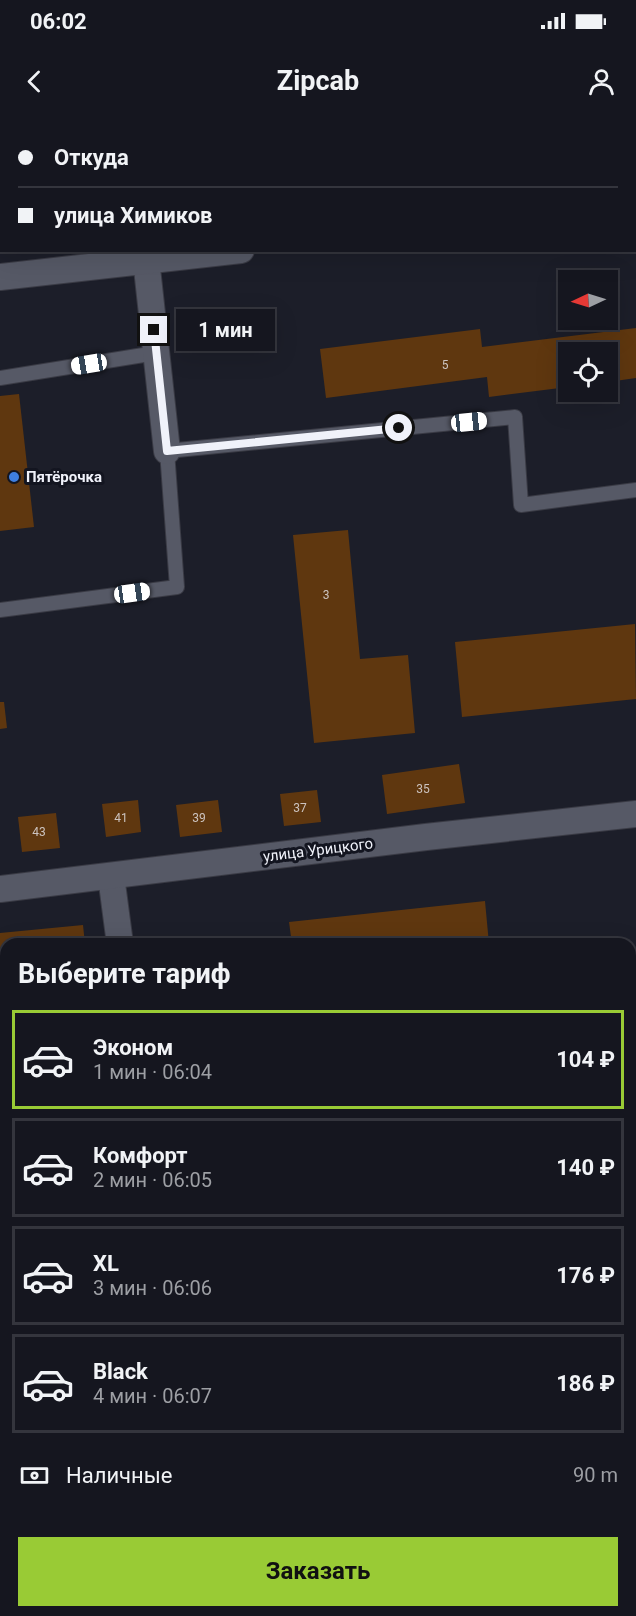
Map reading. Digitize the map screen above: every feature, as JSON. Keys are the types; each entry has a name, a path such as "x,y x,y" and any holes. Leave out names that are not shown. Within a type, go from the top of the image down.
{"street":[{"path":"0,277 145,256 209,252"},
{"path":"145,256 167,451"},
{"name":"улица Урицкого","path":"0,889 636,814"},
{"path":"111,876 119,938"}],"lane":[{"path":"0,378 156,353"},
{"path":"0,610 177,587 167,451 515,417 521,504 636,490"}],"building":[{"path":"636,328 636,378 618,381 618,342 558,342 558,388 489,397 487,377 326,398 320,349 480,329 482,347"},
{"name":"Пятёрочка","path":"19,394 34,527 0,531 0,396"},
{"path":"348,530 360,659 408,655 415,733 314,743 293,535"},
{"path":"635,624 636,699 462,717 455,642"},
{"path":"0,702 4,702 7,728 0,729"},
{"path":"459,764 465,803 387,814 382,775"},
{"path":"317,790 321,822 284,826 280,794"},
{"path":"138,800 141,832 106,837 102,804"},
{"path":"218,800 222,832 180,837 176,805"},
{"path":"56,813 60,848 22,852 18,817"},
{"path":"485,901 488,938 291,938 289,922"},
{"path":"83,925 84,938 0,938 0,933"}],"place":[{"name":"Пятёрочка","path":"14,477"}],"route":[{"path":"154,330 167,451 399,428"}]}
